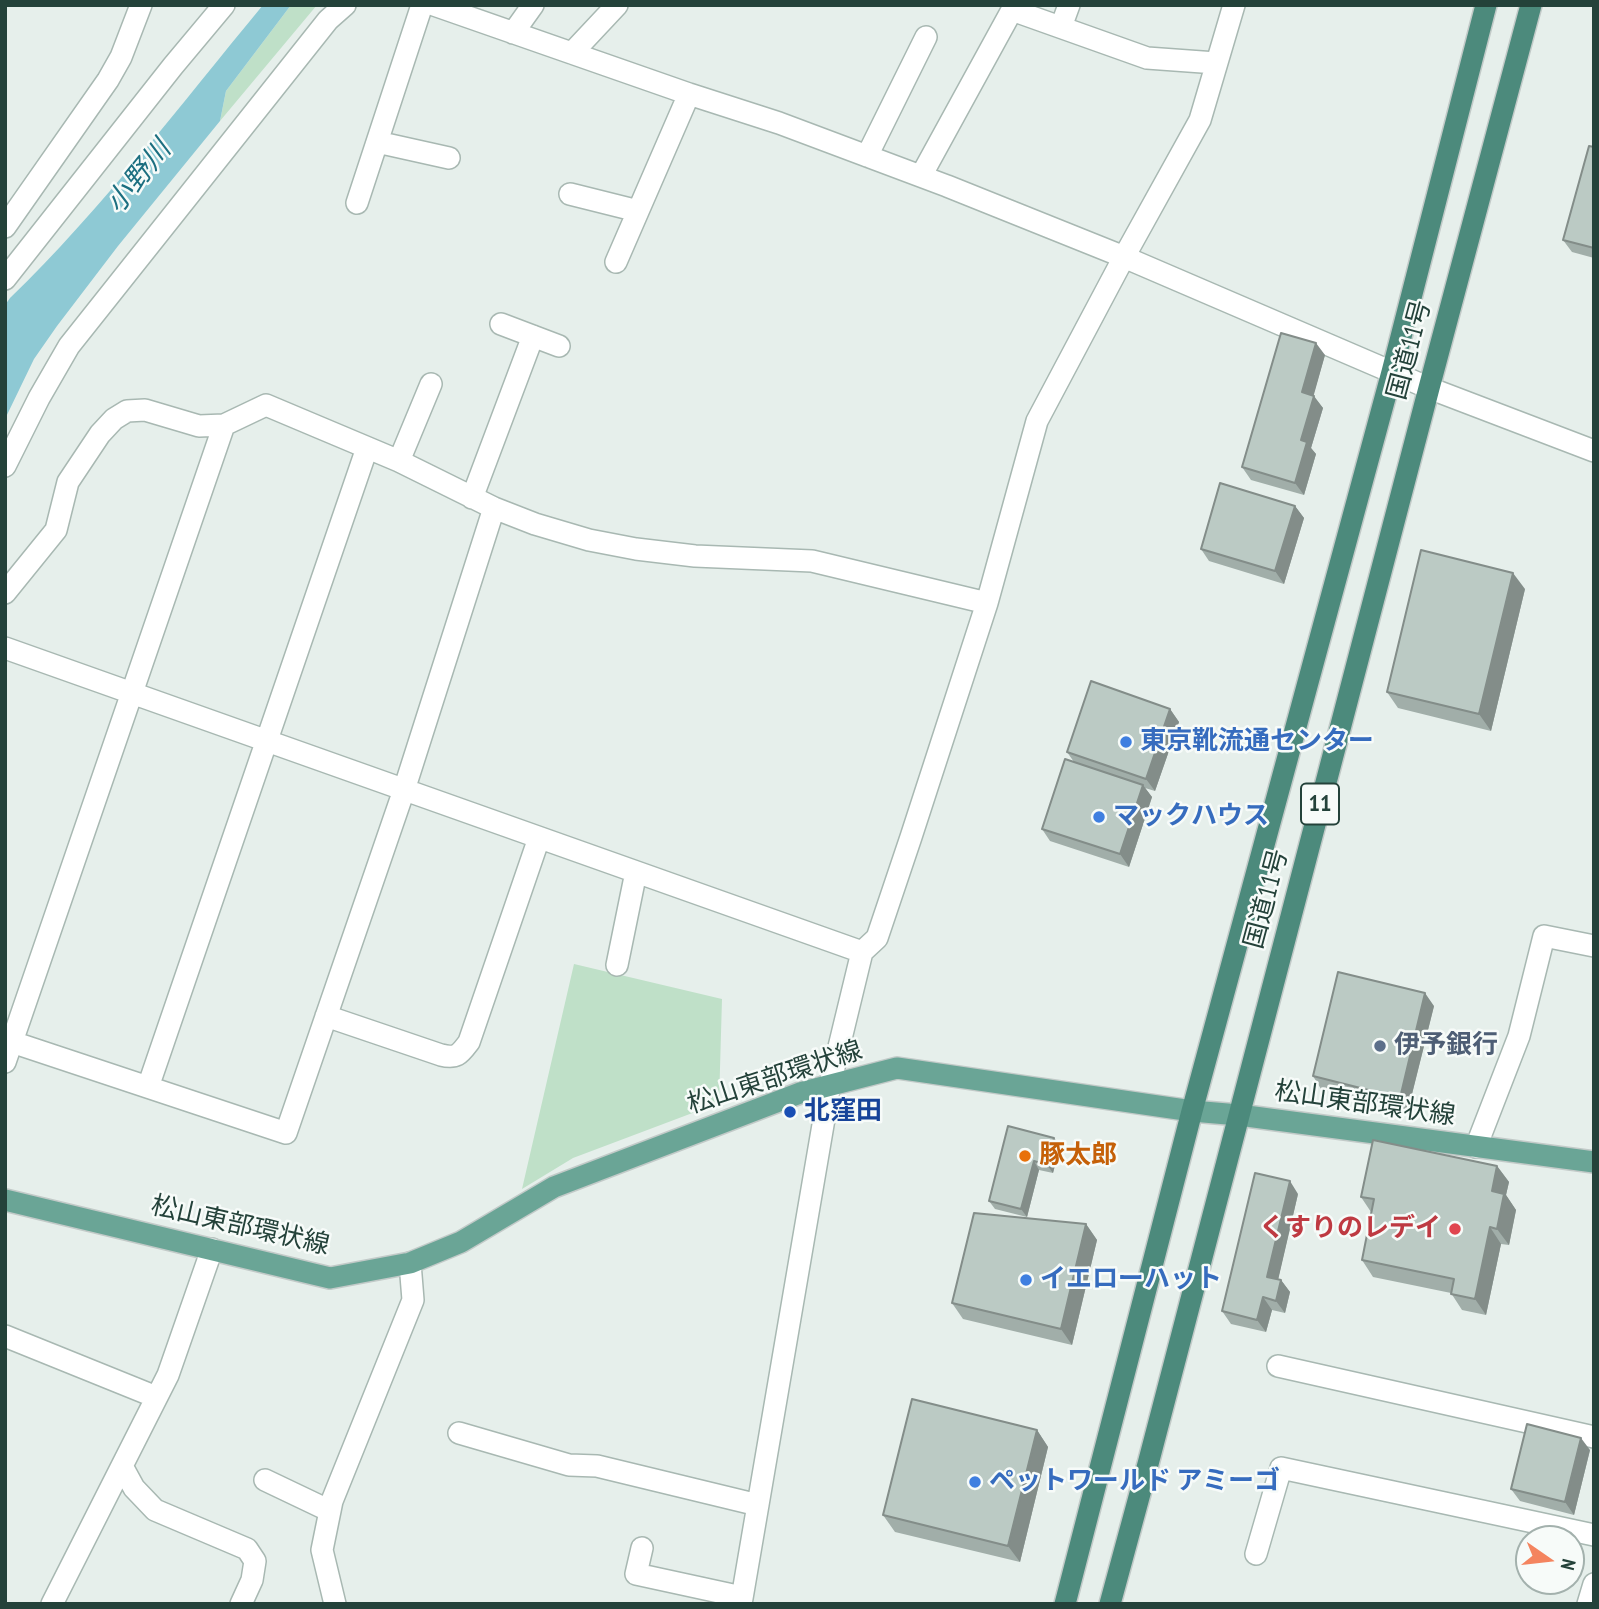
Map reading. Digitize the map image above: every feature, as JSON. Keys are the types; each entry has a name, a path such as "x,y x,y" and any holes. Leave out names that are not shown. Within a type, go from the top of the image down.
{"highway":[{"name":"国道11号","path":"1065,1604 1192,1111 1392,372 1486,5"},
{"name":"国道11号","path":"1110,1604 1531,5"}],"main road":[{"name":"松山東部環状線","path":"5,1200 330,1278 410,1263 461,1242 554,1187 800,1093 897,1068 1192,1111 1594,1162"}],"street":[{"path":"5,227 108,80 121,57 141,5"},
{"path":"5,279 224,5"},
{"path":"5,466 69,346 328,20 345,5"},
{"path":"357,203 422,5"},
{"path":"434,5 779,123 921,176 1124,257 1392,372 1594,451"},
{"path":"513,33 533,5"},
{"path":"572,53 617,5"},
{"path":"1061,27 1069,5"},
{"path":"642,1548 636,1574 741,1600 830,1084 862,952 877,938 987,603 1038,421 1199,120 1234,5"},
{"path":"921,176 1012,10 1147,58 1216,63"},
{"path":"867,156 926,37"},
{"path":"616,262 689,94"},
{"path":"377,142 449,158"},
{"path":"569,194 638,211"},
{"path":"501,324 559,346"},
{"path":"472,498 533,336"},
{"path":"399,461 431,384"},
{"path":"5,593 56,530 68,482 100,434 114,419 127,411 145,410 199,426 224,425 266,405 399,461 494,508 535,524 600,542 695,556 812,561 987,603"},
{"path":"224,425 9,1052 148,1087 286,1133 404,790 494,508"},
{"path":"148,1087 367,448"},
{"path":"5,648 862,952"},
{"path":"326,1016 441,1055 450,1057 460,1054 469,1042 539,838"},
{"path":"617,965 636,872"},
{"path":"1476,1147 1519,1036 1544,936 1594,946"},
{"path":"52,1604 167,1375 212,1250"},
{"path":"335,1604 322,1550 332,1501 413,1300 410,1263"},
{"path":"5,1336 156,1397"},
{"path":"1278,1366 1594,1437"},
{"path":"459,1433 569,1465 597,1466 758,1505"},
{"path":"122,1466 134,1488 155,1510 247,1549 255,1561 252,1580 241,1604"},
{"path":"1256,1554 1281,1468 1594,1535"},
{"path":"265,1480 330,1511"},
{"path":"1588,1604 1594,1584"}],"green space":[{"path":"291,5 317,5 220,121 226,91"},
{"path":"574,964 722,999 719,1103 573,1158 522,1189"}],"water":[{"name":"小野川","path":"263,5 291,5 226,91 220,121 118,246 34,359 5,419 5,305 109,192"}],"building":[{"path":"1589,146 1594,147 1594,248 1563,240"},
{"path":"1281,333 1316,343 1302,392 1314,396 1301,440 1307,442 1295,483 1242,467"},
{"path":"1220,483 1295,506 1275,571 1201,549"},
{"path":"1421,550 1513,573 1479,714 1387,692"},
{"path":"1091,681 1170,709 1146,779 1067,752"},
{"path":"1065,759 1143,785 1120,854 1042,829"},
{"path":"1338,972 1425,993 1400,1098 1313,1076"},
{"path":"1008,1126 1054,1138 1047,1165 1034,1161 1021,1209 989,1201"},
{"path":"1373,1140 1497,1166 1492,1191 1504,1194 1497,1229 1490,1227 1475,1299 1451,1294 1454,1279 1362,1260 1374,1199 1361,1197"},
{"path":"1255,1173 1290,1181 1267,1277 1281,1280 1276,1301 1263,1297 1257,1320 1222,1311"},
{"path":"974,1213 1086,1224 1061,1329 952,1303"},
{"path":"912,1399 1037,1430 1008,1546 883,1515"},
{"path":"1527,1424 1581,1438 1565,1502 1511,1489"}],"place":[{"name":"東京靴流通センター","path":"1126,742"},
{"name":"マックハウス","path":"1099,817"},
{"name":"伊予銀行","path":"1380,1046"},
{"name":"北窪田","path":"790,1112"},
{"name":"豚太郎","path":"1025,1156"},
{"name":"くすりのレデイ","path":"1455,1229"},
{"name":"イエローハット","path":"1026,1280"},
{"name":"ペットワールド アミーゴ","path":"975,1482"}]}
